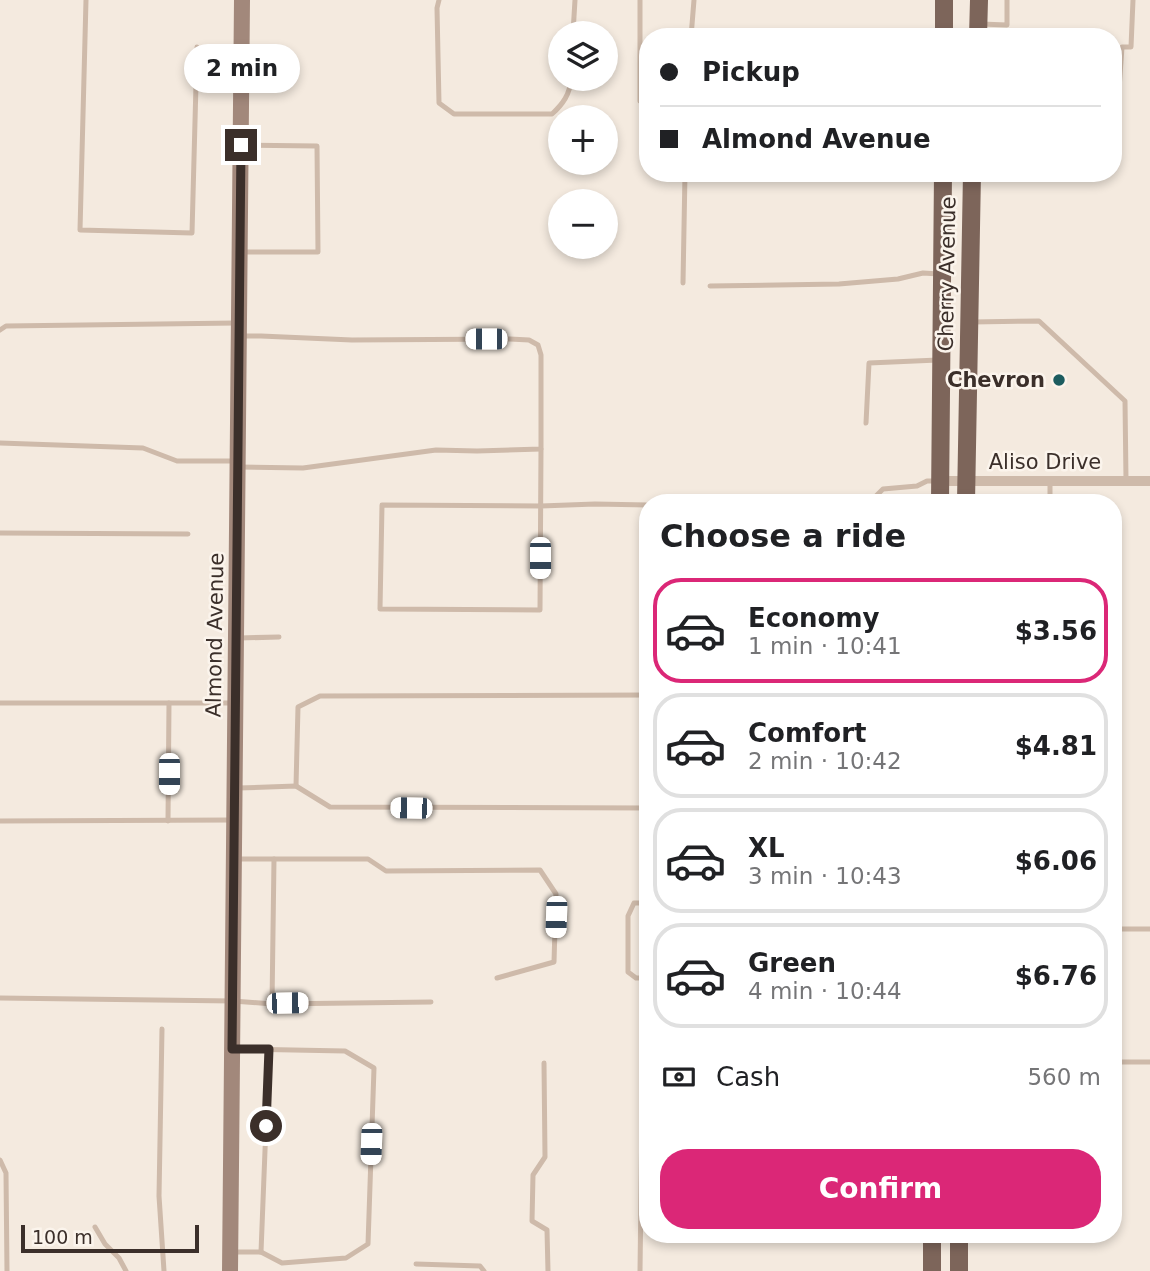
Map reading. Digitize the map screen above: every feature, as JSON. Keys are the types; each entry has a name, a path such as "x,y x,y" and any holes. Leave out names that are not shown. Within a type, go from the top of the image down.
{"main road":[{"path":"944,0 944,28"},
{"path":"978,28 979,0"},
{"name":"Cherry Avenue","path":"938,494 934,481 943,360 943,182"},
{"name":"Cherry Avenue","path":"966,494 972,182"},
{"path":"932,1243 932,1271"},
{"path":"959,1243 959,1271"}],"street":[{"name":"Almond Avenue","path":"230,1271 242,0"},
{"name":"Aliso Drive","path":"934,481 1150,481"}],"lane":[{"path":"86,0 80,230 192,233 197,47"},
{"path":"439,0 439,103 454,114 552,114 563,104 569,91"},
{"path":"574,21 575,0"},
{"path":"640,0 640,28"},
{"path":"692,28 694,0"},
{"path":"990,28 1007,25 1007,0"},
{"path":"1122,47 1131,47 1133,0"},
{"path":"196,72 242,72"},
{"path":"240,252 318,251 317,146 241,145"},
{"path":"683,284 685,182"},
{"path":"710,286 839,284 898,279 923,273 942,274"},
{"path":"969,322 1039,321 1125,401 1126,481"},
{"path":"0,330 6,326 176,324 239,330 261,336 352,340 510,339 529,340 538,345 541,355 541,506 540,610 380,609 382,505 541,506 639,505"},
{"path":"866,424 869,363 943,360"},
{"path":"0,443 143,447 177,461 303,468 436,450 541,449"},
{"path":"878,494 883,489 917,486 934,481"},
{"path":"1050,494 1051,481"},
{"path":"0,533 188,534"},
{"path":"236,638 279,637"},
{"path":"296,786 298,708 320,696 639,695"},
{"path":"0,703 235,703"},
{"path":"168,821 169,704"},
{"path":"235,788 296,786 330,807 639,808"},
{"path":"0,821 234,820"},
{"path":"234,859 368,859 386,872 540,870 556,894 554,962 497,978"},
{"path":"272,1004 274,859"},
{"path":"639,904 634,904 628,916 628,972 639,978"},
{"path":"1122,929 1150,929"},
{"path":"0,998 233,1001 272,1004 431,1002"},
{"path":"162,1029 159,1196 164,1271"},
{"path":"230,1252 261,1252 282,1264 346,1258 368,1244 373,1068 345,1051 232,1049"},
{"path":"261,1252 269,1049"},
{"path":"1122,1062 1150,1062"},
{"path":"544,1063 545,1157 533,1175 533,1221 547,1230 548,1271"},
{"path":"0,1160 6,1173 6,1271"},
{"path":"95,1227 126,1271"},
{"path":"640,1243 640,1271"},
{"path":"416,1264 480,1266 484,1271"}],"place":[{"name":"Chevron","path":"1059,380"}],"route":[{"path":"241,145 232,1049 269,1049 266,1126"}]}
